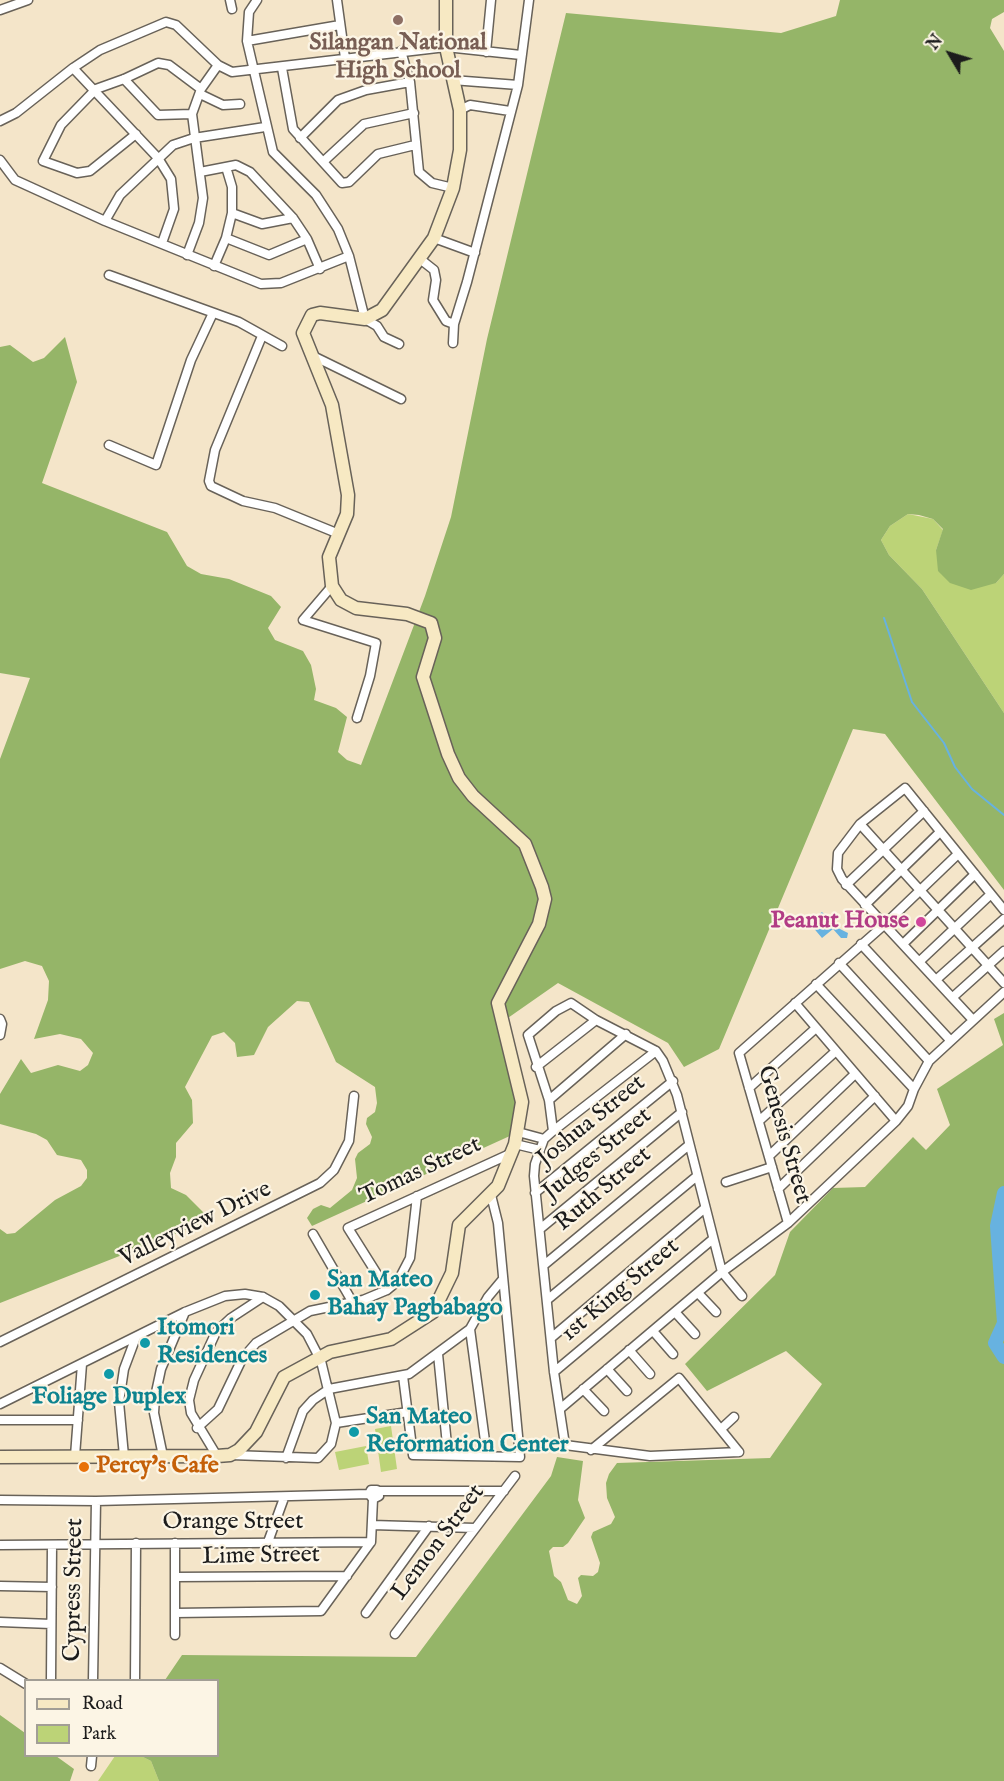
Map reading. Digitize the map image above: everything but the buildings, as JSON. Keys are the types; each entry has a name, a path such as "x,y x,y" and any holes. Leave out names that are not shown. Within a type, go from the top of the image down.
{"street":[{"path":"257,0 249,12 247,41 265,126 273,152 316,195 338,229 349,256 365,319"},
{"path":"337,0 345,58"},
{"path":"365,319 382,310 420,259 434,238 453,188 460,150 460,110 446,47 446,0"},
{"path":"486,52 491,0"},
{"path":"453,343 454,324 475,253 518,85 529,0"},
{"path":"0,10 24,1"},
{"path":"0,121 16,113 73,68 100,50 166,22 176,25 218,65 232,72 282,68 345,58 446,47 521,55"},
{"path":"247,41 340,25"},
{"path":"401,51 410,82 419,172 432,183 453,188"},
{"path":"136,134 90,171 77,173 43,161 53,136 61,125 96,89 124,79 151,65 162,63 169,65 200,91 224,105 240,104"},
{"path":"187,255 199,223 203,198 192,114 200,91 218,65"},
{"path":"73,68 96,89 158,158 171,179 174,209 162,243"},
{"path":"282,68 293,129 342,183 345,184 378,154 415,146"},
{"path":"124,79 158,115 192,114"},
{"path":"452,80 518,85"},
{"path":"300,138 338,100 366,90 410,82"},
{"path":"460,110 471,105 510,111"},
{"path":"324,161 364,124 414,113"},
{"path":"105,221 120,195 173,145 194,138 265,126"},
{"path":"0,160 15,180 105,221 261,284 281,283 349,256"},
{"path":"200,172 236,165 250,172 293,218 307,239 320,269"},
{"path":"214,266 226,238 232,213 232,187 226,167"},
{"path":"232,213 262,224 293,218"},
{"path":"226,238 269,255 307,239"},
{"path":"434,238 475,253"},
{"path":"420,259 434,270 436,280 433,300 446,321 454,324"},
{"path":"109,275 239,322 282,346"},
{"path":"109,445 156,465 191,360 213,313"},
{"path":"230,1455 245,1445 256,1432 280,1381 319,1357 391,1339 432,1312 450,1281 459,1225 491,1195 503,1177 515,1143 522,1102 498,1003 539,924 545,899 542,887 525,844 473,796 459,778 448,754 423,677 435,638 434,628 424,619 416,616 348,604 332,586 329,557 348,505 346,482 330,399 303,333 312,315 330,313 365,319 377,326 384,337 399,344"},
{"path":"262,336 215,450 209,481 211,486 244,501 275,508 339,534"},
{"path":"310,354 401,399"},
{"path":"332,586 303,620 376,643 370,676 357,718"},
{"path":"973,1020 920,961 846,885 838,874 837,858 860,824 906,788 1004,910"},
{"path":"846,885 924,811"},
{"path":"860,824 1004,983"},
{"path":"865,905 940,832"},
{"name":"Genesis Street","path":"788,1223 740,1053 884,925 958,854"},
{"path":"903,944 975,874"},
{"path":"920,961 991,894"},
{"path":"936,979 1004,919"},
{"path":"861,944 950,1040"},
{"path":"953,997 1004,951"},
{"path":"839,963 929,1061"},
{"path":"816,984 914,1089"},
{"name":"Genesis Street","path":"560,1409 722,1272 788,1223 896,1120 908,1106 929,1061 1004,992"},
{"path":"553,1131 549,1100 536,1066 528,1035 556,1011 571,1003 596,1020 656,1051 673,1081 722,1272 742,1296"},
{"path":"795,1003 896,1120"},
{"path":"536,1066 596,1020"},
{"path":"0,1035 1,1022"},
{"path":"749,1088 816,1028"},
{"path":"549,1100 626,1034"},
{"path":"591,1450 679,1378 739,1452 650,1456 591,1450 565,1445 550,1338 534,1176 540,1150 544,1139 553,1131 656,1051"},
{"path":"759,1121 836,1051"},
{"path":"769,1156 855,1074"},
{"name":"Joshua Street","path":"536,1193 673,1081"},
{"name":"Valleyview Drive","path":"0,1342 320,1183 333,1170 349,1141 354,1122 354,1096"},
{"path":"778,1189 875,1096"},
{"name":"Judges Street","path":"540,1229 681,1112"},
{"path":"515,1143 544,1139"},
{"path":"515,1143 540,1150"},
{"name":"Tomas Street","path":"387,1290 348,1228 417,1196 515,1143"},
{"name":"Ruth Street","path":"544,1264 689,1145"},
{"path":"726,1182 772,1167"},
{"path":"547,1300 697,1176"},
{"path":"403,1376 413,1455 520,1457 498,1223 491,1195"},
{"path":"198,1428 221,1405 246,1353 256,1343 295,1319 317,1309 353,1303 387,1290 398,1281 407,1269 417,1196"},
{"path":"550,1338 705,1209"},
{"path":"313,1234 353,1303"},
{"name":"1st King Street","path":"554,1372 713,1239"},
{"path":"286,1458 303,1411 309,1403 329,1389 403,1376 438,1354 470,1329 488,1297 503,1279"},
{"path":"698,1293 716,1312"},
{"path":"0,1404 185,1312 225,1296 245,1294 263,1297 295,1319 307,1334 319,1357 336,1423 331,1444 318,1458 230,1455 0,1457"},
{"path":"217,1456 191,1413 190,1395 211,1340 231,1318 263,1297"},
{"path":"163,1456 154,1413 155,1397 161,1369 185,1312"},
{"path":"675,1312 695,1334"},
{"path":"470,1329 487,1456"},
{"path":"653,1331 673,1354"},
{"path":"124,1456 119,1416 120,1393 127,1359 136,1337"},
{"path":"629,1350 650,1374"},
{"path":"438,1354 448,1455"},
{"path":"75,1456 82,1364"},
{"path":"607,1369 627,1391"},
{"path":"583,1389 604,1411"},
{"path":"336,1423 408,1412"},
{"path":"721,1429 734,1417"},
{"path":"0,1420 78,1420"},
{"name":"Lemon Street","path":"395,1634 515,1476"},
{"path":"0,1500 284,1498 504,1491"},
{"path":"175,1613 321,1611 371,1542 373,1495"},
{"path":"268,1542 284,1498"},
{"name":"Cypress Street","path":"93,1679 96,1501"},
{"path":"372,1525 475,1528"},
{"path":"366,1613 429,1526"},
{"name":"Orange Street","path":"0,1545 371,1542"},
{"path":"175,1543 175,1635"},
{"path":"135,1679 136,1544"},
{"path":"51,1679 52,1545"},
{"name":"Lime Street","path":"175,1577 347,1576"},
{"path":"0,1586 52,1587"},
{"path":"0,1622 51,1623"},
{"path":"0,1668 24,1683"},
{"path":"91,1766 92,1757"}],"green space":[{"path":"840,0 1004,0 1004,12 992,19 990,28 1004,51 1004,574 996,583 971,590 950,583 938,571 936,550 943,529 933,519 919,515 908,514 890,526 881,540 889,555 922,589 1004,713 1004,890 885,734 853,729 719,1049 684,1067 668,1043 558,983 505,1020 519,1108 512,1135 312,1226 307,1218 313,1209 321,1205 330,1208 352,1190 357,1178 355,1159 358,1153 370,1144 372,1137 366,1124 367,1118 375,1112 377,1103 375,1087 336,1062 309,1002 297,1001 268,1027 254,1055 237,1057 235,1043 224,1032 212,1036 185,1087 192,1100 193,1123 176,1143 176,1157 170,1173 171,1188 186,1195 211,1220 0,1303 0,1229 7,1234 15,1233 55,1200 81,1186 87,1178 87,1170 81,1160 57,1155 47,1140 36,1134 0,1124 0,1094 21,1059 31,1073 58,1065 80,1071 88,1065 93,1053 81,1039 60,1034 34,1039 48,1000 49,981 42,966 25,961 0,969 0,759 30,678 0,673 0,347 10,345 33,362 44,358 65,337 77,382 42,483 167,532 187,566 201,574 229,579 271,596 281,607 268,628 275,640 303,651 311,665 316,689 314,700 336,708 347,717 338,752 347,760 361,765 425,596 451,517 487,339 566,13 781,33 836,16"},
{"path":"908,514 933,519 943,530 936,550 996,583 1004,574 1004,713 922,589 889,555 881,540 890,526"},
{"path":"1004,1013 1004,1781 159,1781 151,1761 143,1757 219,1757 219,1679 166,1679 182,1655 416,1657 551,1476 557,1457 583,1461 578,1500 585,1518 568,1543 563,1547 553,1547 549,1551 554,1576 561,1582 568,1600 577,1604 582,1596 578,1578 581,1575 593,1576 598,1572 600,1563 591,1537 593,1532 611,1524 615,1517 607,1498 606,1483 617,1463 770,1458 822,1384 786,1351 707,1391 685,1364 775,1275 790,1232 833,1188 865,1187 913,1137 926,1150 950,1125 937,1089 1003,1045 994,1019"},
{"path":"391,1426 397,1469 381,1472 375,1429"},
{"path":"366,1446 369,1464 339,1470 335,1452"},
{"path":"0,1715 24,1732 24,1757 57,1757 74,1769 70,1781 0,1781"},
{"path":"114,1757 143,1757 151,1761 159,1781 98,1781"}],"water":[{"path":"822,912 834,926 848,933 847,938 841,938 833,929 822,938 811,925 812,920"}],"waterway":[{"path":"884,618 912,702 944,743 955,767 972,789 1004,815"},
{"path":"1004,1193 997,1226 1004,1323 995,1343 1004,1357"}],"place":[{"name":"Silangan National High School","path":"398,20"},
{"name":"Peanut House","path":"921,922"},
{"name":"San Mateo Bahay Pagbabago","path":"315,1295"},
{"name":"Itomori Residences","path":"145,1343"},
{"name":"Foliage Duplex","path":"109,1374"},
{"name":"San Mateo Reformation Center","path":"354,1432"},
{"name":"Percy's Cafe","path":"84,1467"}]}
